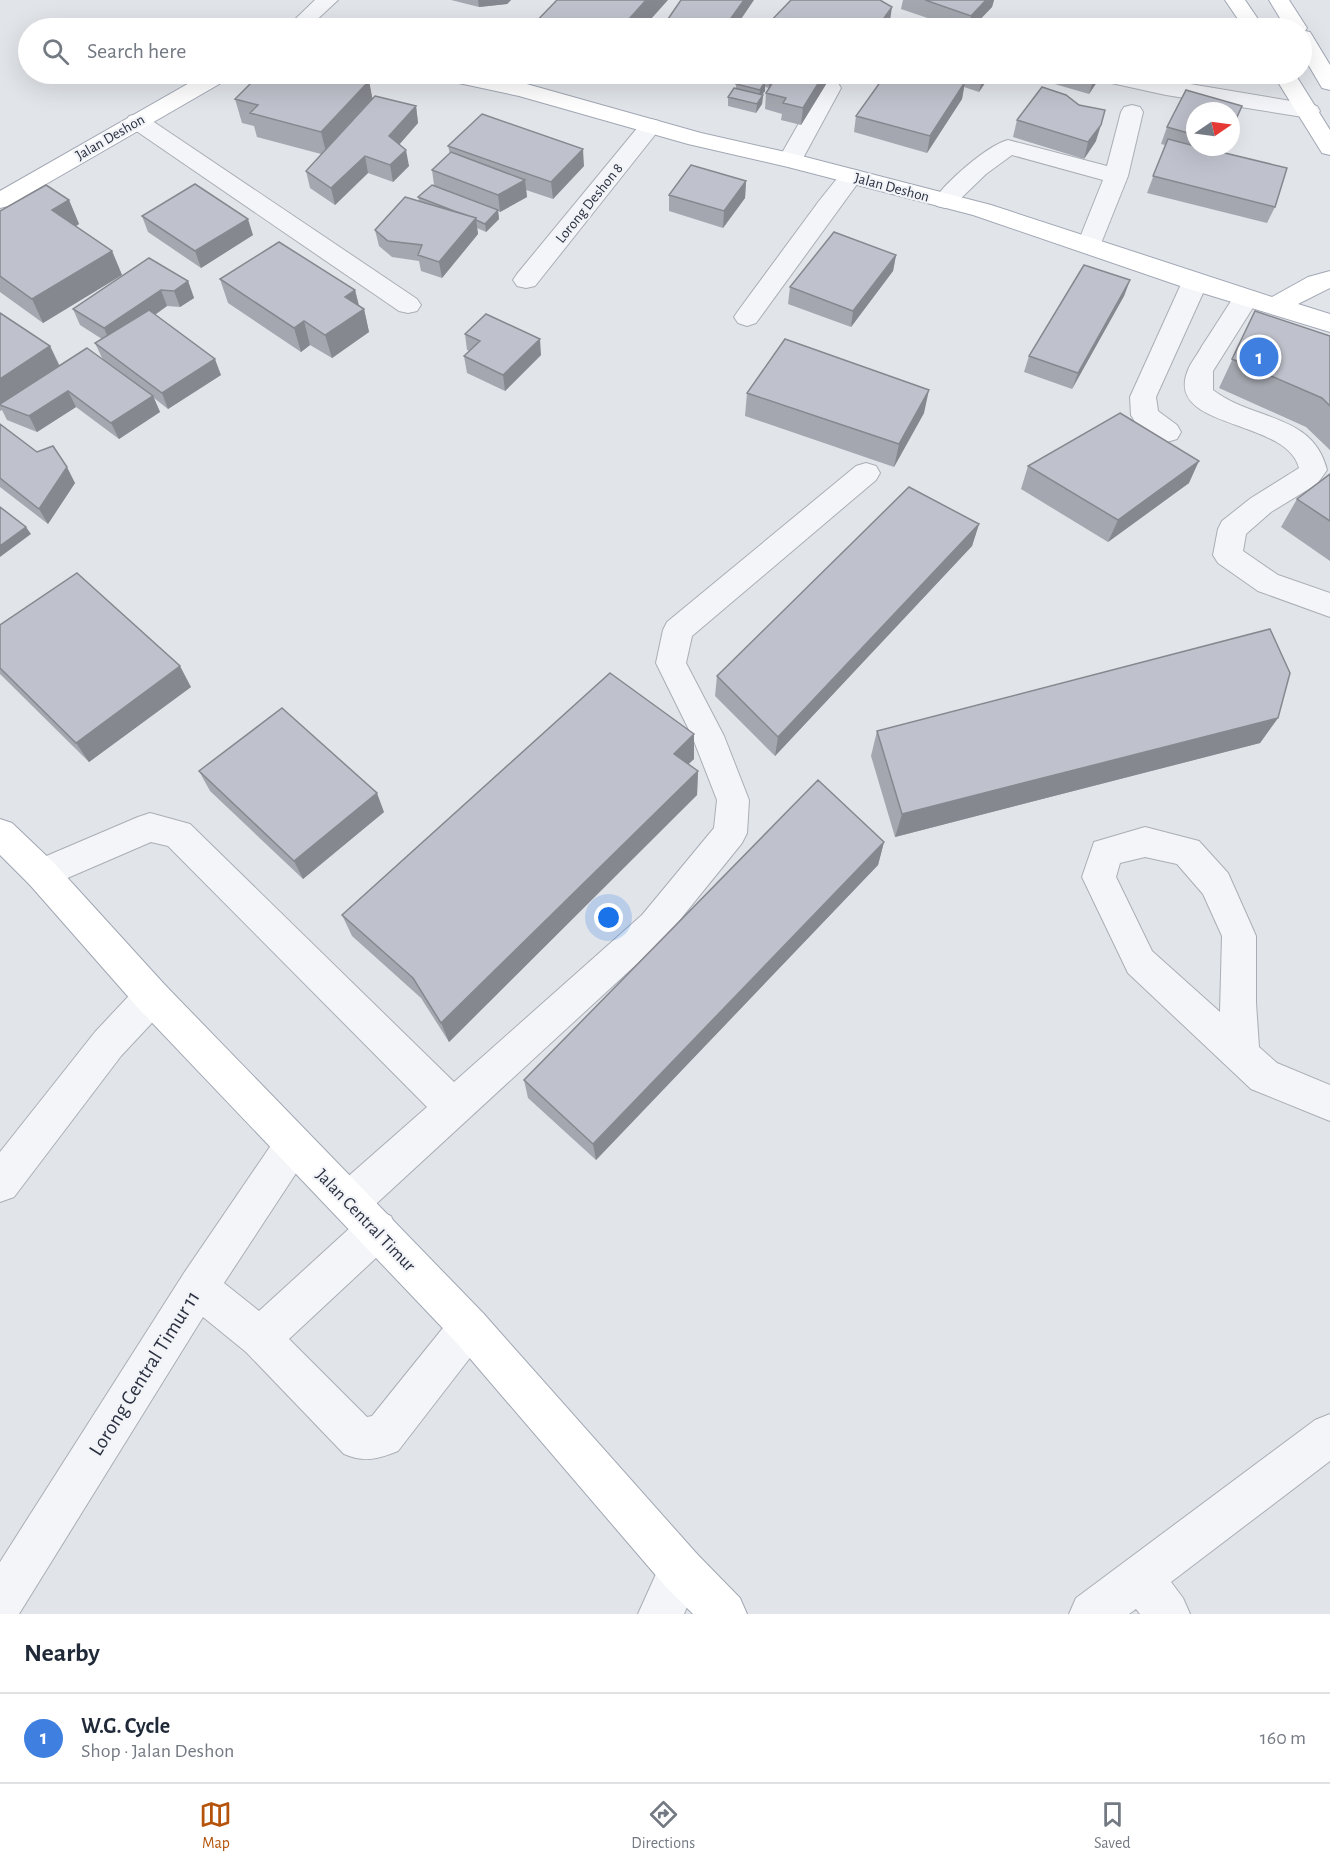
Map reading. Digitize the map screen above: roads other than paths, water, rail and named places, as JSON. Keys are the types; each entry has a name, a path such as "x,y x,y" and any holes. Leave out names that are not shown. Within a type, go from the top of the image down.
{"main road":[{"path":"1235,0 1247,18"},
{"path":"1279,0 1290,18"},
{"path":"1312,54 1330,84"},
{"name":"Jalan Deshon","path":"0,201 202,84"},
{"name":"Jalan Deshon","path":"494,84 696,139 790,160 945,201 1089,245 1195,282 1241,307 1275,306 1330,323"},
{"path":"1291,84 1330,148"},
{"path":"1275,306 1317,283 1330,279"},
{"name":"Jalan Central Timur","path":"0,833 42,874 152,997 469,1327 681,1570 724,1614"}],"street":[{"path":"307,18 328,0"},
{"path":"1153,84 1309,111"},
{"path":"1217,84 1225,98"},
{"path":"790,160 830,88"},
{"path":"1089,245 1116,176 1132,112"},
{"path":"137,121 408,305"},
{"name":"Lorong Deshon 8","path":"526,280 651,126"},
{"path":"945,201 978,169 1008,147 1116,176"},
{"path":"747,317 851,176"},
{"path":"1167,432 1145,415 1143,398 1195,282"},
{"path":"1330,345 1241,307 1200,371 1199,394 1221,409 1296,439 1306,448 1312,459 1313,470 1306,477 1261,505 1232,529 1228,555 1268,583 1330,605"},
{"path":"350,1201 452,1106 654,926 730,833 733,800 708,736 671,663 678,630 866,473"},
{"path":"42,874 150,827 178,834 452,1106"},
{"path":"1241,1055 1238,1003 1239,936 1216,884 1187,851 1145,842 1106,852 1099,877 1140,962 1241,1055 1264,1076 1330,1103"},
{"path":"0,1183 108,1044 152,997"},
{"name":"Lorong Central Timur 11","path":"0,1603 198,1287 293,1145"},
{"path":"260,1338 377,1230"},
{"path":"198,1287 260,1338 359,1439 383,1436 469,1327"},
{"path":"1092,1614 1329,1437"},
{"path":"661,1614 681,1570"},
{"path":"1140,1577 1167,1614"}],"place":[{"name":"W.G. Cycle","path":"1259,357"}]}
